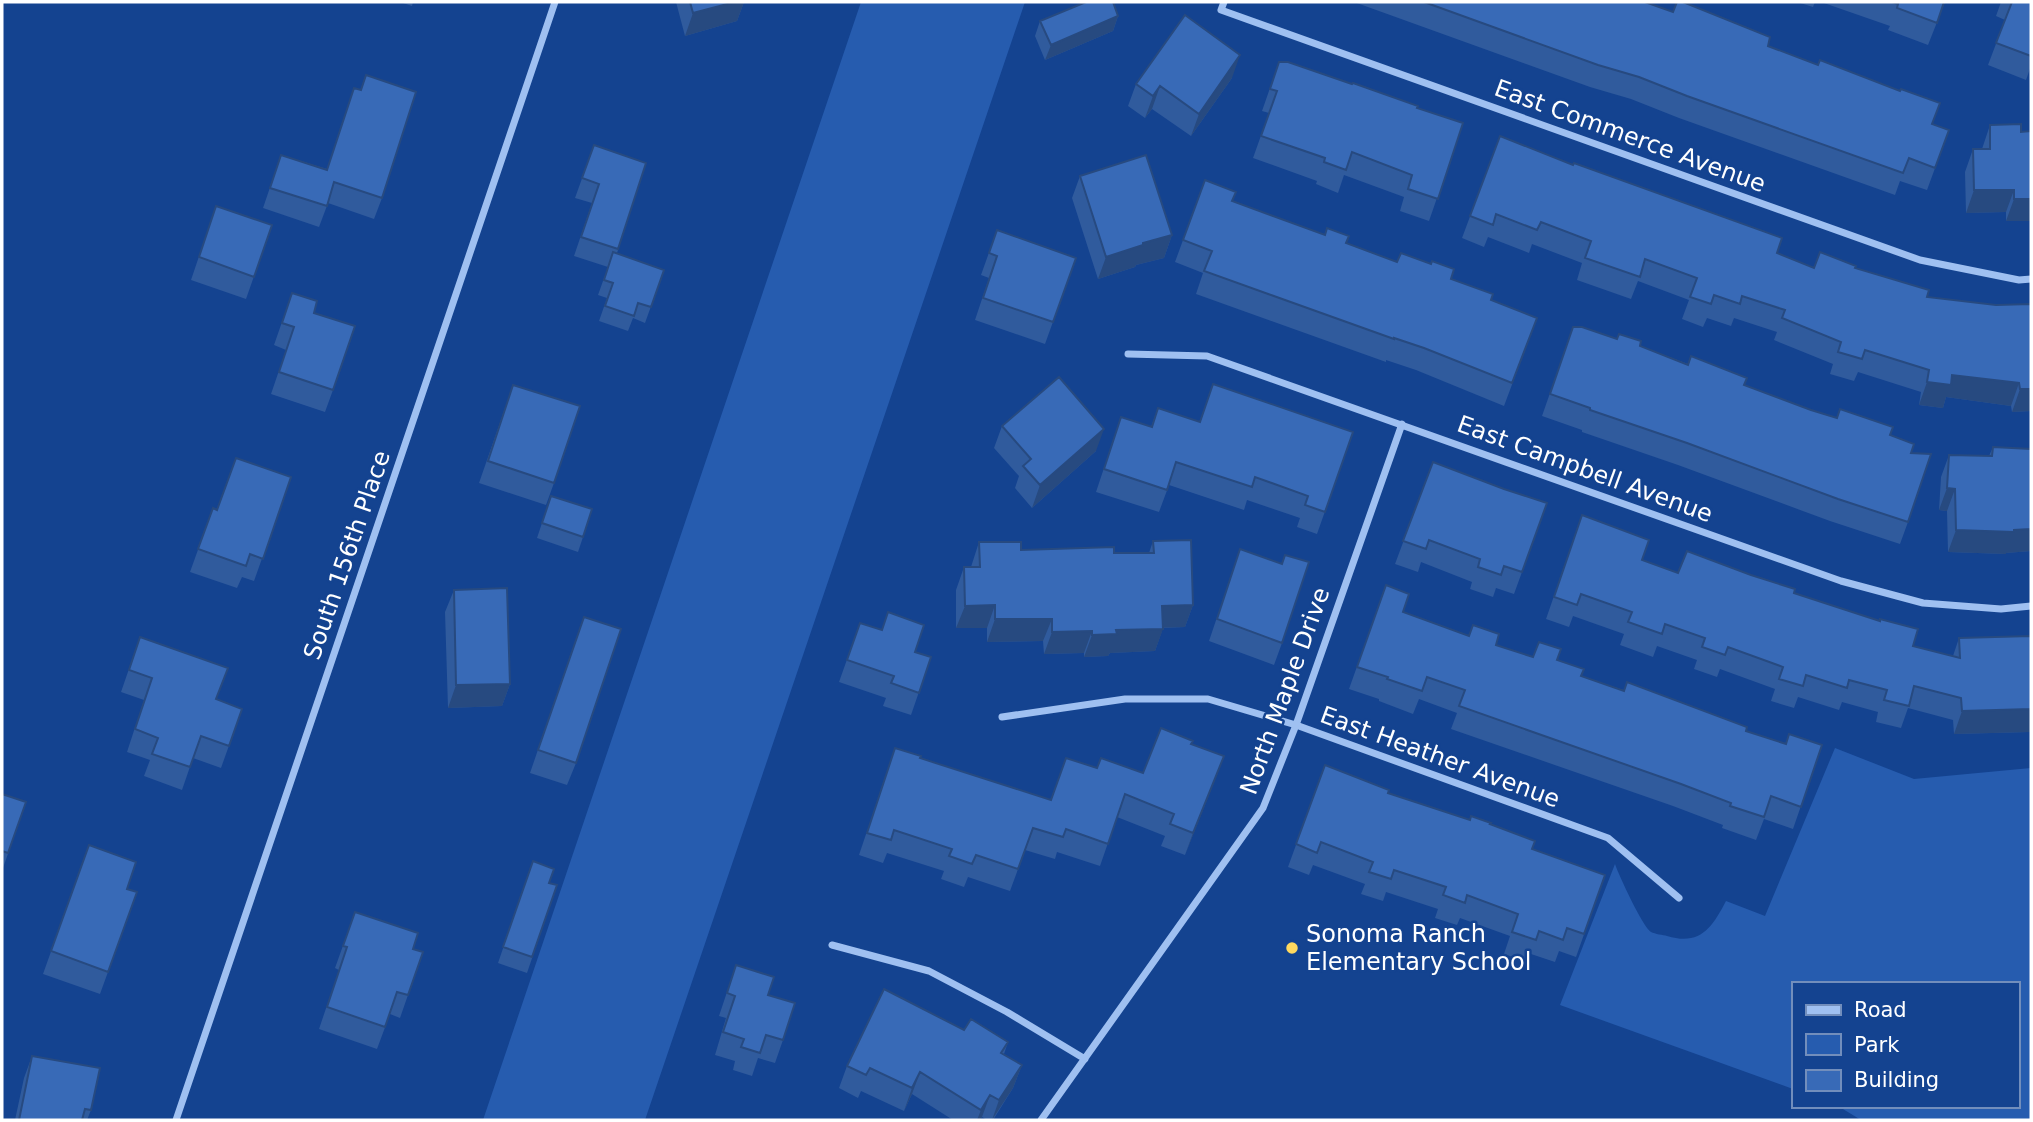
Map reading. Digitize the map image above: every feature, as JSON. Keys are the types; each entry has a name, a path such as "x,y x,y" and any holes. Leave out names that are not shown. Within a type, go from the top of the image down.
{"street":[{"name":"South 156th Place","path":"176,1120 555,2"},
{"name":"East Commerce Avenue","path":"1222,6 1920,260 2019,280 2031,279"},
{"name":"East Campbell Avenue","path":"1128,354 1207,356 1841,581 1923,603 2001,609 2031,606"},
{"name":"North Maple Drive","path":"1041,1120 1263,808 1296,725 1402,424"},
{"name":"East Heather Avenue","path":"1002,717 1125,699 1208,699 1296,725 1608,838 1679,898"},
{"path":"832,945 929,971 1007,1012 1085,1059"}],"green space":[{"path":"861,2 1025,2 645,1120 483,1120"},
{"path":"1835,748 1914,779 2031,768 2031,1120 1861,1120 1841,1108 2019,1108 2019,982 1792,982 1792,1089 1560,1005 1615,864 1637,911 1653,933 1688,939 1696,936 1710,927 1726,901 1765,916"}],"building":[{"path":"690,2 735,2 693,13"},
{"path":"1086,2 1113,2 1118,16 1051,45 1040,21"},
{"path":"1424,2 1645,2 1673,12 1677,2 1683,2 1770,37 1768,46 1818,65 1820,60 1900,91 1901,89 1940,103 1932,124 1949,130 1935,168 1909,158 1903,173"},
{"path":"1892,2 1944,2 1937,23 1897,8 1898,4"},
{"path":"2012,2 2031,2 2031,56 1996,43"},
{"path":"1185,15 1240,55 1199,114 1160,86 1153,96 1136,84"},
{"path":"1279,62 1288,62 1353,83 1463,123 1438,199 1408,189 1412,175 1352,152 1346,170 1324,162 1325,158 1261,136 1277,91 1270,89"},
{"path":"366,75 416,92 382,198 334,182 327,206 270,188 281,155 327,170 354,88 361,90"},
{"path":"2021,124 2021,132 2031,131 2031,199 2014,199 2014,190 1974,190 1973,149 1990,149 1990,125"},
{"path":"1500,136 1573,165 1574,163 1782,238 1777,253 1814,268 1820,252 1856,266 1855,268 1929,290 1927,297 1996,305 2031,304 2031,389 2020,389 2019,383 1952,375 1951,385 1927,382 1929,370 1865,350 1862,359 1838,352 1841,342 1782,318 1785,310 1742,296 1740,304 1714,295 1711,304 1690,297 1697,278 1645,259 1640,277 1585,258 1591,241 1541,222 1537,230 1496,214 1493,225 1470,216"},
{"path":"594,145 646,163 618,249 581,237 599,184 582,178"},
{"path":"1146,155 1172,235 1106,257 1080,176"},
{"path":"1205,180 1236,192 1232,201 1325,235 1327,228 1349,236 1346,243 1397,262 1401,253 1454,269 1451,279 1493,294 1491,300 1537,318 1512,383 1424,348 1204,271 1212,251 1183,240"},
{"path":"216,206 272,225 254,277 199,257"},
{"path":"997,230 1076,258 1053,322 983,298 997,256 989,253"},
{"path":"613,252 664,270 651,307 638,303 634,316 605,306 613,283 604,280"},
{"path":"292,293 317,301 314,313 355,326 333,390 279,372 294,327 282,323"},
{"path":"1573,327 1582,327 1617,339 1619,334 1641,341 1640,346 1688,365 1691,356 1747,378 1744,385 1811,410 1837,418 1840,409 1893,427 1890,435 1914,444 1911,453 1931,454 1908,522 1550,394"},
{"path":"1059,377 1104,429 1040,485 1023,466 1031,459 1002,426"},
{"path":"1213,384 1353,432 1325,512 1305,505 1308,496 1255,477 1252,487 1176,462 1167,490 1104,469 1121,417 1152,427 1158,408 1200,422"},
{"path":"513,385 580,406 554,483 488,461"},
{"path":"1993,447 2031,449 2031,529 2014,532 1956,530 1955,489 1947,488 1949,455 1992,456"},
{"path":"236,458 291,477 263,559 250,554 246,566 198,549 213,508 217,510"},
{"path":"1433,462 1547,503 1522,572 1504,566 1501,575 1478,567 1480,559 1429,540 1426,549 1403,541"},
{"path":"551,496 592,509 583,537 542,523"},
{"path":"1582,515 1649,540 1642,560 1678,573 1687,551 1795,589 1794,593 1880,621 1918,629 1913,646 1960,658 1959,638 2031,636 2031,709 1962,711 1961,698 1914,686 1909,706 1884,700 1887,690 1849,680 1847,688 1806,675 1803,686 1779,679 1783,667 1728,647 1725,655 1702,647 1705,638 1665,624 1662,634 1628,622 1632,612 1581,594 1577,605 1554,597"},
{"path":"1191,540 1193,605 1162,606 1163,629 1116,630 1117,634 1092,635 1092,631 1052,632 1052,619 995,619 995,605 965,606 964,567 980,567 979,542 1021,542 1021,550 1114,547 1114,553 1154,553 1153,541"},
{"path":"1240,549 1282,564 1285,555 1309,562 1282,643 1217,619"},
{"path":"1386,585 1409,594 1403,612 1469,636 1473,625 1499,634 1496,645 1533,657 1539,642 1561,649 1557,660 1584,669 1581,676 1624,691 1627,682 1747,727 1746,731 1786,744 1789,734 1822,745 1801,807 1771,796 1764,817 1730,806 1731,803 1681,784 1459,706 1465,690 1427,677 1422,691 1357,667"},
{"path":"507,588 510,684 456,685 454,590"},
{"path":"888,612 924,625 915,652 931,657 919,693 891,683 894,676 847,660 860,623 882,630"},
{"path":"584,617 621,629 576,763 538,750"},
{"path":"140,637 228,668 216,699 242,709 229,746 201,736 190,767 152,754 158,738 135,729 152,678 129,670"},
{"path":"1161,728 1193,741 1191,744 1224,756 1193,833 1170,824 1174,814 1125,794 1108,844 1066,829 1063,837 1033,828 1018,869 976,855 972,864 949,856 952,849 894,830 891,840 867,833 895,748 1051,800 1066,758 1097,768 1101,758 1143,773"},
{"path":"1325,765 1389,790 1388,793 1470,820 1471,816 1491,823 1535,841 1532,849 1605,875 1584,934 1567,928 1563,940 1539,931 1536,940 1512,932 1518,914 1467,895 1465,903 1443,895 1446,887 1394,870 1391,879 1369,872 1373,862 1321,842 1317,853 1296,844"},
{"path":"2,794 26,802 8,853 2,851"},
{"path":"89,845 136,862 127,889 137,892 108,972 51,951"},
{"path":"533,861 554,869 549,883 557,885 532,957 503,947"},
{"path":"355,912 418,933 413,949 423,952 408,995 397,992 385,1027 327,1007 347,947 343,946"},
{"path":"736,965 774,977 768,995 795,1003 783,1040 766,1035 760,1053 741,1047 744,1039 723,1032 735,996 727,993"},
{"path":"884,989 964,1030 971,1019 1008,1042 1001,1053 1022,1065 999,1100 990,1095 981,1110 920,1072 912,1088 870,1068 866,1075 847,1066"},
{"path":"32,1056 100,1068 91,1110 85,1109 82,1120 19,1120"}],"place":[{"name":"Sonoma Ranch Elementary School","path":"1292,948"}]}
